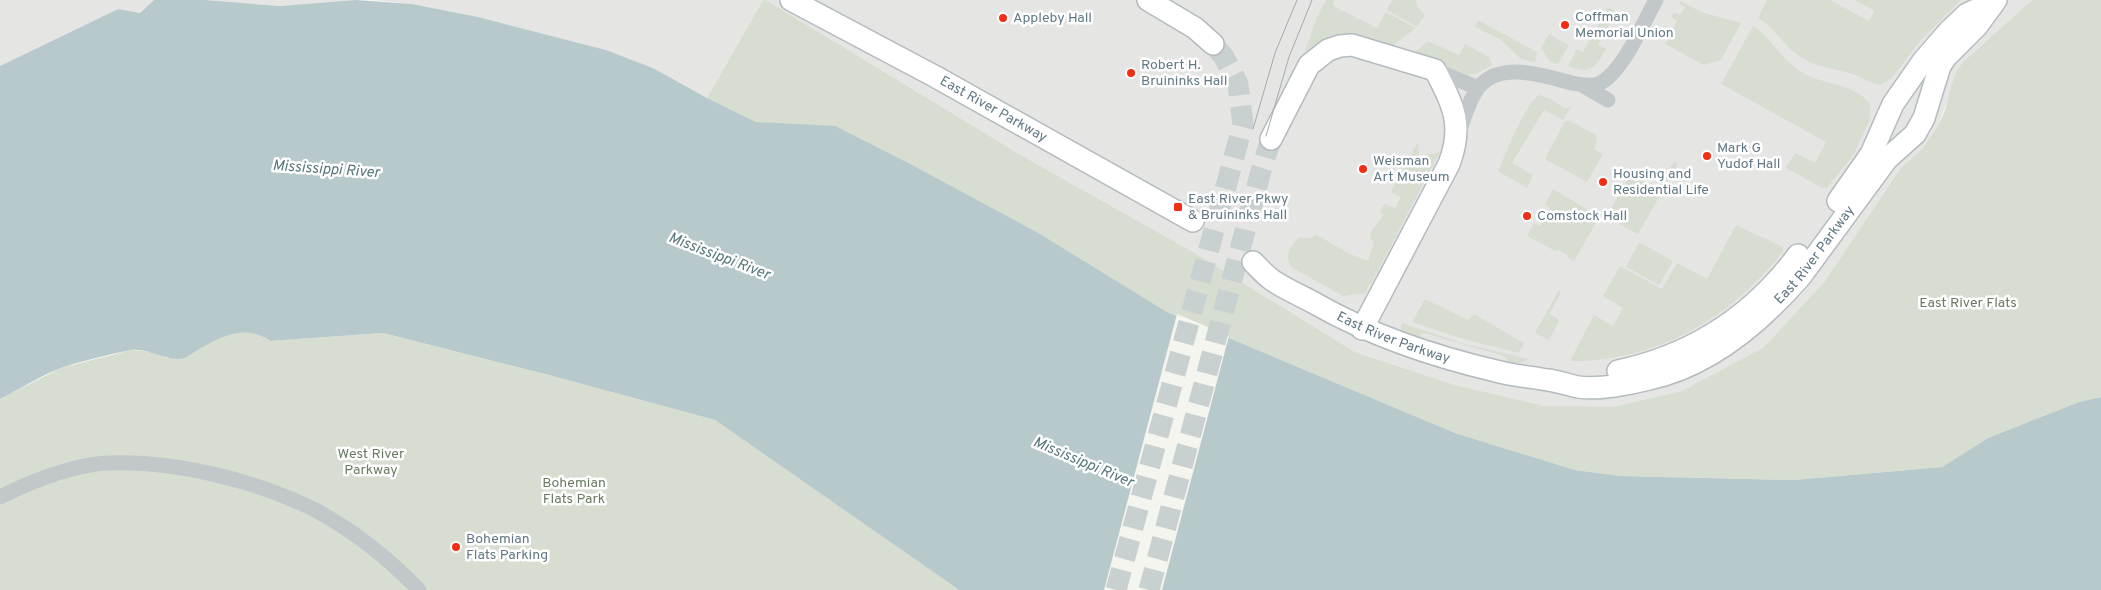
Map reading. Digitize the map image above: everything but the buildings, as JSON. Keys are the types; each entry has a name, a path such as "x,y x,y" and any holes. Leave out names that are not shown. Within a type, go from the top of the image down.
{"street":[{"name":"East River Parkway","path":"791,0 936,77 1194,222"},
{"path":"1148,0 1195,28 1214,44"},
{"path":"1584,86 1600,84 1616,71 1656,0"},
{"name":"East River Parkway","path":"1549,380 1577,374 1612,372 1648,364 1688,349 1740,316 1790,267 1844,193 1871,154 1893,104 1922,61 1967,14 1995,1"},
{"name":"East River Parkway","path":"1253,262 1272,280 1362,329 1395,343 1436,356 1502,373 1549,380 1579,387 1613,385 1651,379 1692,364 1719,350 1769,311 1801,276 1887,159 1915,134 1924,118 1940,66 1946,57 1976,26 1995,1"},
{"path":"1272,139 1309,65 1328,50 1340,46 1352,45 1435,70 1478,88"},
{"path":"1435,70 1455,112 1457,135"},
{"path":"1362,329 1449,164 1457,135 1478,88 1501,74 1514,72 1534,74 1584,86 1608,100"},
{"path":"0,497 19,487 71,470 107,463 160,465 230,478 262,488 316,511 378,553 419,590"}],"shaded area":[{"path":"0,0 154,0 140,13 118,9 0,66"},
{"path":"205,0 355,0 280,6"},
{"path":"373,0 763,0 707,98 653,68 606,50 478,17 412,4"},
{"path":"766,0 2032,0 1963,62 1937,127 1922,149 1900,169 1825,281 1764,347 1682,391 1612,407 1544,407 1455,385 1355,352 1193,252 1026,158"}],"green space":[{"name":"East River Flats","path":"763,0 766,0 1026,158 1193,252 1355,352 1455,385 1544,406 1612,407 1682,391 1764,347 1825,281 1900,169 1922,149 1944,113 1955,74 1963,62 2032,0 2101,0 2101,397 2079,402 1988,438 1942,467 1794,480 1620,476 1575,470 1455,433 1167,312 1039,234 916,167 778,124 756,122 707,98"},
{"path":"1326,0 1334,0 1333,4 1335,7 1377,28 1386,12 1416,28 1389,48 1309,53 1305,51 1317,17"},
{"path":"1392,0 1416,0 1417,6 1425,15 1417,27 1387,10"},
{"path":"1767,0 1830,0 1869,21 1875,11 1854,0 1961,0 1919,42 1892,78 1880,85 1855,75 1815,64 1789,48 1768,25 1758,18"},
{"path":"1680,1 1701,12 1741,23 1721,60 1704,65 1665,44 1670,36 1663,32 1666,26 1673,29 1677,21 1671,17 1674,12 1680,15 1685,7 1679,3"},
{"path":"1608,7 1616,12 1598,44 1606,49 1599,61 1587,70 1568,66 1577,49 1583,52"},
{"path":"1478,20 1537,52 1535,63 1520,58 1501,40 1475,27"},
{"path":"1753,26 1796,69 1813,78 1850,89 1858,93 1871,106 1871,117 1854,154 1827,188 1822,188 1786,168 1795,153 1815,163 1826,142 1721,84"},
{"path":"1549,34 1569,45 1558,64 1550,62 1541,48"},
{"path":"1428,41 1459,55 1465,44 1489,57 1492,65 1476,74 1467,75 1413,54"},
{"path":"1540,95 1549,98 1564,108 1571,107 1563,120 1544,110 1512,163 1533,175 1527,188 1498,171 1522,117 1534,99"},
{"path":"1565,121 1570,121 1596,135 1597,142 1594,149 1603,154 1587,182 1545,159"},
{"path":"1418,142 1419,156 1440,152 1371,284 1369,284 1366,293 1343,296 1291,267 1288,254 1294,243 1300,237 1312,238 1315,234 1350,254 1368,261 1374,241 1370,240 1371,232 1383,215 1380,211 1385,204 1395,208 1401,197 1391,192"},
{"path":"1675,162 1678,164 1638,234 1619,224 1622,218 1611,209 1630,174 1654,187 1659,187"},
{"path":"1553,189 1592,212 1594,210 1601,214 1574,261 1558,250 1557,252 1527,236 1534,223 1540,226 1550,208 1545,205"},
{"path":"1736,225 1783,247 1783,251 1763,275 1740,297 1716,316 1689,332 1661,344 1632,354 1570,361 1594,315 1613,326 1623,308 1603,296 1620,266 1662,289 1677,263 1707,279"},
{"path":"1639,242 1673,261 1659,285 1626,267"},
{"path":"1559,290 1561,292 1550,314 1559,321 1549,340 1535,333"},
{"path":"1425,299 1468,320 1474,314 1524,343 1519,353 1463,339 1412,322"},
{"path":"1402,323 1465,344 1529,359 1521,363 1509,363 1504,356 1424,333 1417,338 1400,332"},
{"name":"West River Parkway","path":"247,332 260,335 270,341 383,333 715,420 959,590 0,590 0,399 61,368 131,350 153,352 166,358 181,359 230,334"}],"water":[{"name":"Mississippi River","path":"154,0 205,0 280,6 355,0 412,4 478,17 606,50 653,68 756,122 835,126 1040,234 1167,312 1455,433 1575,470 1620,476 1794,480 1942,467 1988,438 2079,402 2101,397 2101,590 959,590 715,420 383,333 270,341 251,333 233,334 179,359 131,350 61,368 0,399 0,66 118,9 140,13"}],"pier":[{"path":"1177,314 1229,336 1162,590 1104,590"}],"tunnel":[{"path":"1116,590 1243,124 1238,84 1224,57 1213,44"},
{"path":"1149,590 1271,139"}],"tram line":[{"path":"1253,129 1275,53 1297,0"},
{"path":"1266,136 1289,57 1312,0"}],"place":[{"name":"Appleby Hall","path":"1003,18"},
{"name":"Coffman Memorial Union","path":"1565,25"},
{"name":"Robert H. Bruininks Hall","path":"1131,73"},
{"name":"Mark G Yudof Hall","path":"1707,156"},
{"name":"Weisman Art Museum","path":"1363,169"},
{"name":"Housing and Residential Life","path":"1603,182"},
{"name":"East River Pkwy & Bruininks Hall","path":"1178,207"},
{"name":"Comstock Hall","path":"1527,216"},
{"name":"Bohemian Flats Parking","path":"456,547"}],"park label":[{"name":"Bohemian Flats Park","path":"574,492"}]}
